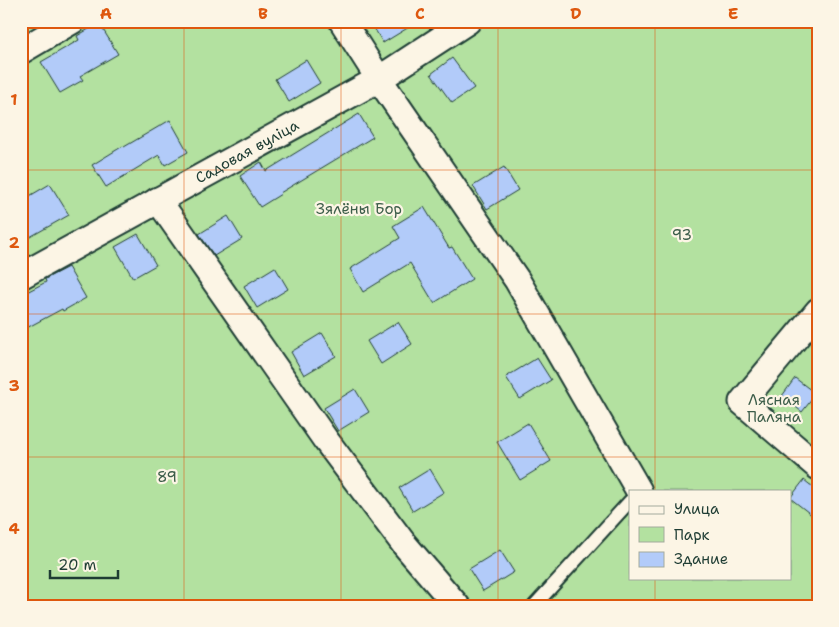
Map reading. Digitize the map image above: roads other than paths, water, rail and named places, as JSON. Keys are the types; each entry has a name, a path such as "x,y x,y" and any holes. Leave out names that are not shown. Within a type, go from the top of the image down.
{"street":[{"path":"21,51 72,21"},
{"path":"342,21 379,79 517,280 638,490"},
{"name":"Садовая вуліца","path":"21,276 379,79 468,21"},
{"path":"158,200 325,439 404,544 457,606"},
{"path":"818,311 742,402 818,467"}],"lane":[{"path":"534,606 629,502"}],"park label":[{"name":"Зялёны Бор","path":"359,209"},
{"name":"93","path":"682,235"},
{"name":"Лясная Паляна","path":"774,408"},
{"name":"89","path":"167,477"}]}
